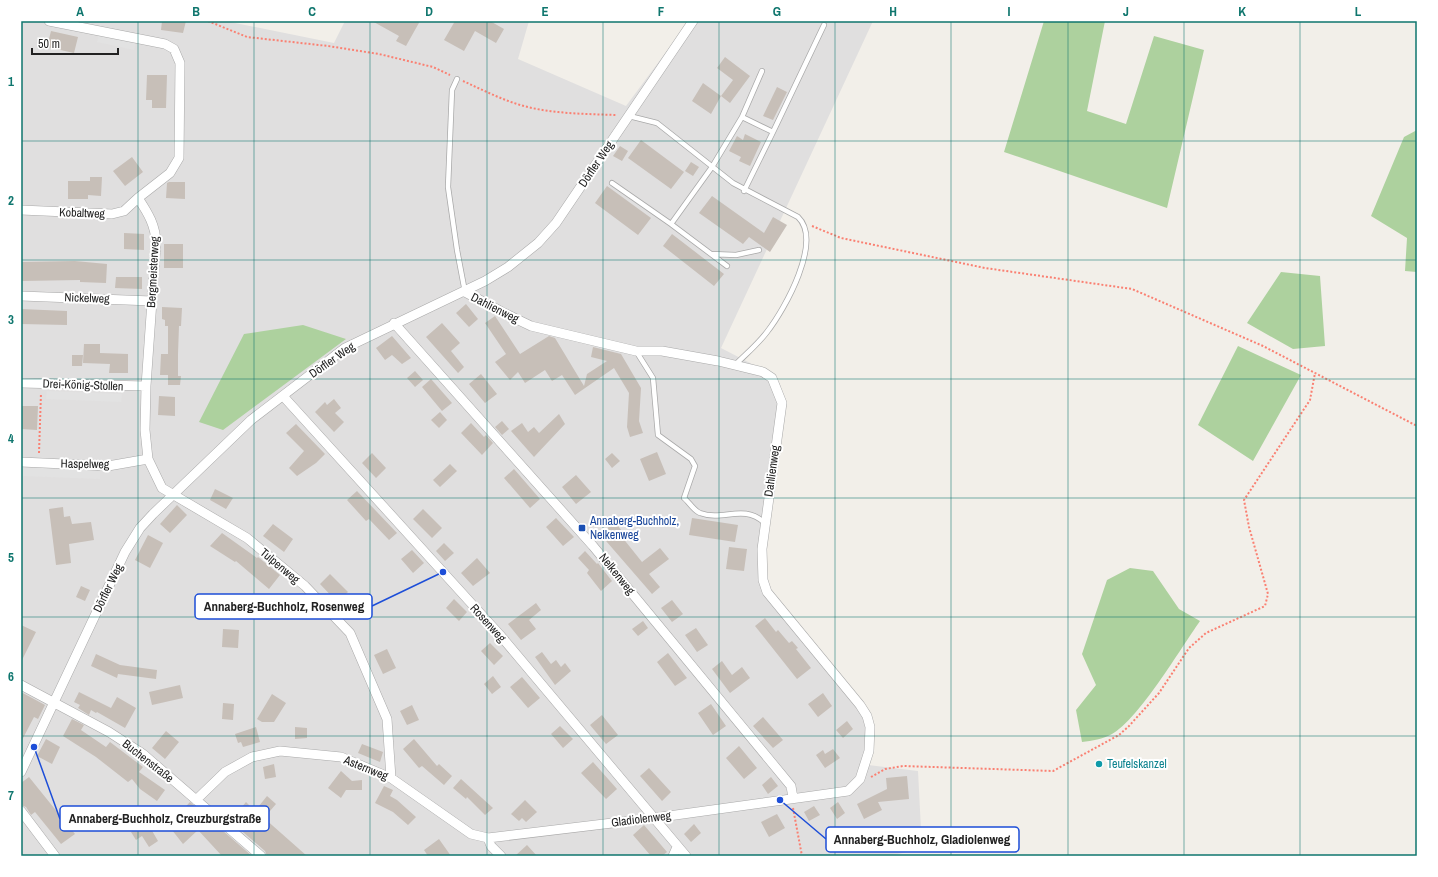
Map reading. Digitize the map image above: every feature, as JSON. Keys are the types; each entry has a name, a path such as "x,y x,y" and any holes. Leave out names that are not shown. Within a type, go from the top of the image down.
{"street":[{"path":"49,21 165,44 174,49 180,63 179,158 170,173 138,198"},
{"name":"Dörfler Weg","path":"21,772 125,552 140,528 172,494 250,420 345,348 394,323 465,292 508,267 538,243 556,224 693,21"},
{"name":"Kobaltweg","path":"21,210 112,214 124,211 138,198"},
{"name":"Bergmeisterweg","path":"138,198 149,215 156,231 146,386 145,430 148,459 162,488 172,494"},
{"name":"Dahlienweg","path":"465,292 531,326 636,351 662,351 735,365 763,372 772,378 782,402 765,523 762,564 767,592 836,675 867,716 870,736 869,751 860,779"},
{"name":"Nickelweg","path":"21,296 152,301"},
{"name":"Nelkenweg","path":"394,323 593,546 791,786 793,798"},
{"name":"Drei-König-Stollen","path":"21,383 146,386"},
{"name":"Rosenweg","path":"283,396 500,635 686,856"},
{"name":"Haspelweg","path":"21,462 108,466 148,459"},
{"name":"Tulpenweg","path":"172,494 247,538 305,586 350,633 387,719 391,778"},
{"name":"Buchenstraße","path":"21,685 109,732 143,754 261,856"},
{"name":"Asternweg","path":"196,800 226,772 252,757 280,751 341,758 391,778 471,834 488,838"},
{"path":"793,798 848,791 860,779"},
{"name":"Gladiolenweg","path":"488,838 654,818 793,798"},
{"path":"21,811 55,856"},
{"path":"488,838 491,846 501,856"},
{"path":"673,856 677,847"}],"lane":[{"path":"744,191 824,25"},
{"path":"671,224 712,167 742,116 762,71"},
{"path":"458,79 452,90 448,187 465,292"},
{"path":"628,116 657,123 744,191 798,217 805,227 807,244 805,257 783,306 768,331 735,365"},
{"path":"742,116 773,132"},
{"path":"612,183 671,224 727,266"},
{"path":"711,254 736,255 760,250"},
{"path":"636,351 653,378 658,435 691,458 695,466 684,498 698,513 716,516 744,513 756,516 765,523"}],"path":[{"path":"208,21 246,37 328,46 379,54 433,67 502,99 530,108 564,113 628,116"},
{"path":"805,227 813,226 841,238 985,268 1132,289 1263,346 1417,426"},
{"path":"860,779 870,777 885,769 903,766 1053,772 1118,735 1129,726 1159,693 1189,648 1206,633 1265,606 1268,594 1249,527 1244,500 1310,400 1315,373"},
{"path":"38,463 41,384"},
{"path":"793,798 793,815 802,856"}],"shaded area":[{"path":"21,21 225,21 334,43 345,21 529,21 518,59 626,106 689,21 873,21 721,348 775,376 780,384 784,402 764,566 773,595 867,710 868,765 918,771 922,849 888,856 21,856"},
{"path":"99,35 136,42 134,50 97,42"},
{"path":"47,391 122,394 121,402 46,399"},
{"path":"21,467 100,470 100,479 21,476"}],"green space":[{"path":"1044,21 1105,21 1087,111 1126,124 1154,36 1204,50 1167,208 1004,152"},
{"path":"1417,130 1417,272 1405,271 1407,238 1371,216 1404,137"},
{"path":"1281,272 1320,276 1325,346 1293,349 1247,323"},
{"path":"303,325 346,339 223,430 199,422 244,334"},
{"path":"1238,346 1301,375 1253,461 1198,425"},
{"path":"1130,568 1153,571 1179,609 1200,621 1159,682 1134,714 1112,734 1082,742 1076,710 1096,685 1082,654 1107,580"}],"building":[{"path":"162,21 186,21 183,33 161,30"},
{"path":"372,21 420,21 406,46 396,41 399,36"},
{"path":"455,21 490,21 504,29 496,43 475,31 464,51 444,40"},
{"path":"51,31 78,37 74,53 47,47"},
{"path":"725,57 750,76 730,103 721,96 733,80 717,68"},
{"path":"147,75 167,75 166,108 152,108 152,100 146,100"},
{"path":"703,83 721,96 711,114 692,101"},
{"path":"777,87 787,92 773,120 763,116"},
{"path":"745,134 761,142 750,166 739,161 741,157 729,151 737,136 743,140"},
{"path":"641,140 684,172 671,189 628,158"},
{"path":"620,146 628,151 622,161 613,156"},
{"path":"132,157 143,172 125,186 113,171"},
{"path":"691,162 699,167 693,176 685,171"},
{"path":"90,177 102,177 101,196 88,195 88,199 68,199 68,181 90,181"},
{"path":"185,182 185,199 166,198 167,183"},
{"path":"607,186 651,218 638,235 595,203"},
{"path":"712,196 764,233 773,217 787,225 770,252 749,237 743,244 699,213"},
{"path":"124,233 144,234 144,250 124,249"},
{"path":"672,234 724,274 714,286 663,246"},
{"path":"164,244 183,244 183,268 164,268"},
{"path":"75,261 107,264 106,283 80,282 80,280 21,281 21,262"},
{"path":"116,277 142,277 142,289 115,288"},
{"path":"466,304 478,319 469,327 456,313"},
{"path":"162,307 182,308 181,326 179,326 178,354 178,376 181,376 180,385 168,385 168,375 160,375 161,354 168,354 168,326 165,326 165,320 162,319"},
{"path":"21,309 67,311 67,325 21,324"},
{"path":"495,316 520,354 549,336 555,338 584,386 587,374 607,361 591,357 593,347 621,354 641,388 639,421 643,433 630,437 627,427 629,393 614,368 575,395 562,375 552,381 545,370 525,383 518,372 510,380 495,362 506,354 485,323"},
{"path":"442,323 460,343 451,351 464,367 458,373 426,337"},
{"path":"392,336 411,358 402,364 392,355 385,360 376,348"},
{"path":"84,344 100,344 100,353 128,354 128,373 109,373 110,364 83,363"},
{"path":"72,355 83,355 82,366 72,366"},
{"path":"415,371 423,380 415,387 407,378"},
{"path":"481,374 497,394 485,403 469,384"},
{"path":"431,379 452,403 442,411 422,387"},
{"path":"159,396 175,397 175,416 158,415"},
{"path":"334,399 341,408 335,413 344,422 334,432 315,412 325,402 327,405"},
{"path":"21,406 38,406 37,430 21,429"},
{"path":"440,412 447,420 439,428 431,420"},
{"path":"559,414 565,424 534,457 511,431 522,423 528,432 534,427 539,433"},
{"path":"502,421 509,429 502,435 495,427"},
{"path":"471,423 484,437 486,435 493,443 482,455 461,433"},
{"path":"296,424 325,454 316,463 297,476 289,468 304,451 286,433"},
{"path":"657,452 666,474 649,481 640,459"},
{"path":"372,453 386,468 376,478 362,463"},
{"path":"612,453 620,461 612,468 605,459"},
{"path":"450,464 457,471 440,487 433,480"},
{"path":"514,469 540,499 530,508 504,478"},
{"path":"576,475 591,492 576,504 562,487"},
{"path":"215,489 233,498 226,509 210,500"},
{"path":"357,491 397,533 389,540 369,519 366,521 347,500"},
{"path":"177,505 187,515 170,533 160,524"},
{"path":"63,507 64,517 70,516 72,524 91,522 94,540 69,544 71,563 56,565 49,509"},
{"path":"423,509 442,528 432,538 413,519"},
{"path":"556,518 574,537 563,546 546,527"},
{"path":"692,518 738,525 735,542 689,535"},
{"path":"615,522 625,535 622,537 642,562 660,548 669,559 649,574 660,587 652,594 600,534"},
{"path":"273,524 293,539 284,552 263,536"},
{"path":"222,533 257,558 258,557 280,575 269,589 236,561 235,562 210,546"},
{"path":"148,535 163,543 150,568 135,560"},
{"path":"444,543 454,553 445,561 436,551"},
{"path":"729,547 747,549 744,571 726,569"},
{"path":"412,550 424,563 413,573 401,559"},
{"path":"585,551 597,564 598,563 612,581 601,591 587,573 589,570 578,558"},
{"path":"477,558 490,573 473,586 461,573"},
{"path":"330,574 348,592 337,602 320,584"},
{"path":"81,586 90,590 85,601 76,597"},
{"path":"454,599 467,612 459,621 446,608"},
{"path":"672,600 683,614 672,622 661,608"},
{"path":"536,603 541,610 529,620 536,629 521,640 508,624"},
{"path":"765,618 776,632 778,630 789,643 792,641 798,648 796,649 811,668 797,679 755,626"},
{"path":"643,621 648,628 638,636 632,629"},
{"path":"21,625 36,632 21,662"},
{"path":"696,628 708,645 697,652 685,635"},
{"path":"223,629 239,630 238,648 222,647"},
{"path":"490,643 503,656 494,665 481,651"},
{"path":"387,649 396,668 383,674 374,655"},
{"path":"542,652 551,664 556,660 561,667 565,663 571,671 555,685 535,657"},
{"path":"668,653 687,678 675,686 657,662"},
{"path":"96,654 120,665 157,670 156,679 118,674 117,678 91,666"},
{"path":"722,661 732,675 742,667 750,678 730,693 712,669"},
{"path":"493,676 501,687 492,694 484,684"},
{"path":"522,677 540,698 528,708 510,687"},
{"path":"180,685 183,698 152,705 149,692"},
{"path":"21,692 45,705 38,719 34,717 21,742"},
{"path":"79,692 111,708 117,697 136,708 125,728 97,712 96,713 91,710 89,715 78,708 80,705 74,702"},
{"path":"823,693 832,706 818,717 808,704"},
{"path":"272,694 286,703 274,722 262,722 257,719"},
{"path":"223,703 234,704 233,720 222,719"},
{"path":"711,704 726,726 713,735 698,713"},
{"path":"412,705 419,720 407,725 400,711"},
{"path":"602,715 618,735 606,744 590,725"},
{"path":"763,717 783,740 773,748 753,726"},
{"path":"72,719 84,725 81,730 106,747 110,742 143,767 139,772 165,790 157,801 140,789 132,779 128,782 96,757 63,736"},
{"path":"847,721 853,729 843,738 836,730"},
{"path":"560,726 573,739 563,748 551,734"},
{"path":"256,727 260,742 243,747 241,742 238,743 235,734"},
{"path":"295,727 307,728 307,738 295,739"},
{"path":"166,731 179,742 165,759 152,748"},
{"path":"46,739 60,747 52,764 37,756"},
{"path":"414,739 437,766 439,764 452,776 444,785 422,766 419,768 403,749"},
{"path":"362,744 383,752 380,762 358,753"},
{"path":"739,746 757,768 744,779 726,758"},
{"path":"833,749 840,758 825,768 816,755 823,750 825,754"},
{"path":"593,762 617,789 606,799 581,773"},
{"path":"274,764 276,777 265,779 263,767"},
{"path":"649,768 671,792 662,801 640,776"},
{"path":"341,771 352,781 362,780 362,790 346,790 341,798 328,788"},
{"path":"907,776 909,799 878,802 882,810 864,819 857,804 887,789 886,778"},
{"path":"29,777 75,834 61,844 35,812 31,815 26,807 21,805 21,783"},
{"path":"771,777 778,786 768,794 762,785"},
{"path":"461,779 493,808 485,815 467,797 466,799 453,788"},
{"path":"384,786 393,790 390,796 397,800 416,817 408,825 393,812 375,803"},
{"path":"267,796 276,804 264,818 307,856 267,856 265,851 230,821 246,802 255,811"},
{"path":"525,800 537,812 526,822 522,818 519,821 511,814"},
{"path":"190,802 252,856 222,856 198,830 183,844 168,825"},
{"path":"838,802 845,813 837,819 830,808"},
{"path":"814,806 820,815 809,821 804,812"},
{"path":"777,814 785,828 769,837 761,822"},
{"path":"147,822 158,841 149,847 142,836 136,840 131,832"},
{"path":"694,824 701,833 691,842 684,834"},
{"path":"644,825 667,852 662,856 651,856 633,835"},
{"path":"439,839 451,856 428,856 424,850"},
{"path":"527,845 537,856 515,856"}],"place":[{"name":"Annaberg-Buchholz, Nelkenweg","path":"582,528"},
{"name":"Annaberg-Buchholz, Rosenweg","path":"443,572"},
{"name":"Annaberg-Buchholz, Creuzburgstraße","path":"34,747"},
{"name":"Teufelskanzel","path":"1099,764"},
{"name":"Annaberg-Buchholz, Gladiolenweg","path":"780,800"}]}
